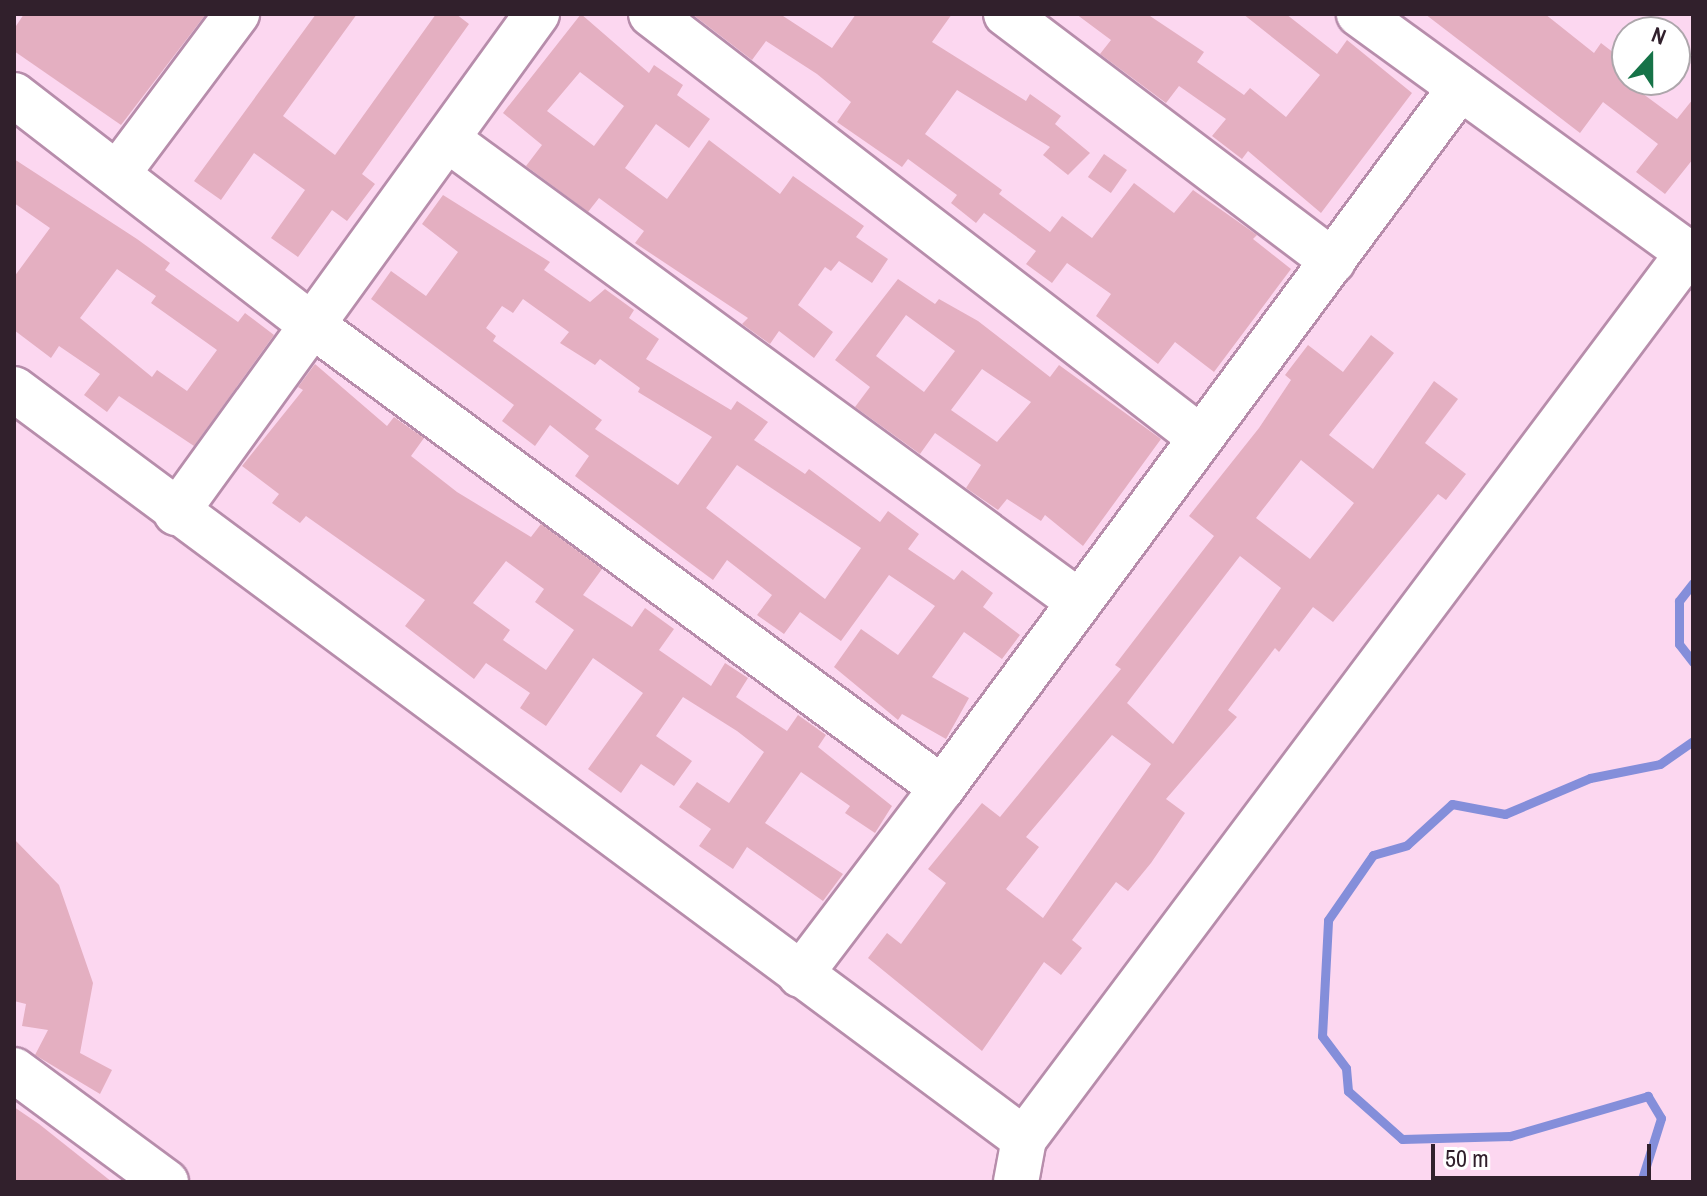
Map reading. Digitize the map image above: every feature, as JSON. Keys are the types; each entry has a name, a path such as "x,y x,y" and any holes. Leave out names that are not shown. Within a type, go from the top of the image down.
{"street":[{"path":"118,173 237,14"},
{"path":"176,513 537,14"},
{"path":"651,14 1201,438"},
{"path":"1006,14 1333,261"},
{"path":"1016,1182 1024,1139 1691,251 1359,14"},
{"path":"800,975 1460,88"},
{"path":"14,95 312,325 942,788"},
{"path":"447,139 1078,601"},
{"path":"14,389 176,513 1024,1139"},
{"path":"14,1070 166,1182"}],"building":[{"path":"24,14 206,14 121,125 14,51 14,29"},
{"path":"316,14 357,14 283,116 335,155 436,14 456,14 469,24 362,174 375,184 347,221 332,210 298,257 271,238 305,190 254,153 221,200 194,181"},
{"path":"581,14 649,73 654,65 683,85 677,95 710,119 689,148 656,124 625,168 667,199 709,140 780,194 793,176 864,226 856,237 888,259 872,283 839,261 831,271 825,267 798,305 833,332 814,358 779,331 770,344 742,324 748,318 635,243 644,231 599,198 588,212 526,166 542,145 503,113","holes":["580,72 624,106 594,146 547,111"]},
{"path":"692,14 780,14 832,48 856,14 952,14 932,42 1026,101 1030,94 1061,116 1055,124 1090,153 1068,175 1043,155 1050,147 957,90 925,134 1002,190 999,194 1050,232 1062,216 1092,238 1134,183 1174,213 1193,190 1257,235 1253,239 1291,269 1214,372 1175,342 1158,364 1096,316 1111,294 1067,263 1052,283 1026,264 1036,251 984,213 976,223 951,203 957,195 908,159 902,167 837,122 851,102 817,74 766,41 752,60"},
{"path":"1076,14 1147,14 1204,52 1197,62 1244,95 1250,88 1286,117 1320,75 1243,14 1286,14 1337,54 1347,40 1412,93 1321,213 1248,151 1242,159 1212,136 1226,119 1179,86 1166,103 1100,54 1111,40"},
{"path":"1425,14 1545,14 1594,53 1601,43 1611,51 1611,96 1646,96 1677,119 1693,99 1693,159 1665,194 1636,172 1658,144 1603,102 1580,133"},
{"path":"1104,154 1127,170 1111,193 1088,177"},
{"path":"14,159 170,263 165,270 238,322 245,313 274,335 194,446 119,396 107,412 84,395 100,374 59,346 51,358 14,330 14,277 50,228 14,203","holes":["117,269 156,296 151,303 217,350 187,391 157,370 152,377 80,318"]},
{"path":"443,195 550,262 544,270 590,302 605,289 634,310 629,318 659,339 646,359 731,410 737,401 768,422 754,440 805,474 809,469 880,522 888,511 919,534 908,549 954,580 962,570 993,593 983,607 1020,635 1002,659 964,632 932,677 969,698 946,739 902,714 898,720 834,667 861,629 898,655 935,606 889,575 841,641 800,612 784,634 757,615 772,595 727,560 713,580 575,476 589,456 550,425 535,446 502,421 514,405 371,299 391,271 426,296 458,252 422,224","holes":["523,299 569,332 560,343 595,365 600,359 640,388 638,392 712,437 678,485 595,429 602,420 493,341 496,336 486,328 502,306 513,313","737,465 861,548 825,599 706,508"]},
{"path":"898,279 935,304 939,299 978,321 1050,377 1059,365 1161,439 1083,546 1045,515 1041,521 1007,499 998,510 966,488 981,465 935,433 920,454 855,407 870,387 835,360","holes":["906,315 955,351 924,392 876,356","982,369 1031,402 997,442 951,410"]},
{"path":"1371,335 1394,353 1329,435 1373,469 1434,381 1458,399 1425,443 1466,474 1446,500 1438,494 1333,622 1313,607 1279,652 1275,648 1228,710 1237,717 1166,799 1185,813 1151,863 1128,891 1116,882 1072,940 1082,948 1061,975 1044,962 982,1051 868,958 887,933 901,944 946,883 928,869 982,803 1000,817 1121,669 1115,665 1214,536 1189,516 1259,428 1291,380 1285,375 1308,345 1343,372","holes":["1301,460 1354,503 1310,559 1256,518","1240,556 1281,588 1173,744 1127,703","1112,735 1151,764 1043,918 1006,889 1039,847 1026,837"]},
{"path":"315,364 387,426 394,417 424,438 411,456 457,492 531,537 541,524 602,569 583,595 632,627 645,608 674,629 659,650 711,686 725,663 748,678 736,697 787,731 798,715 826,735 818,747 892,806 875,833 845,813 850,806 801,772 765,823 843,874 823,901 747,847 733,869 699,846 711,829 679,807 697,782 729,803 764,752 737,731 683,697 656,736 692,761 674,786 641,764 621,793 588,769 643,693 593,658 546,726 520,708 530,693 486,663 474,679 405,626 425,600 306,516 300,523 272,503 279,494 242,466 303,390 298,387","holes":["506,561 544,589 535,602 574,630 546,670 503,640 510,630 473,603"]},
{"path":"14,839 59,885 93,983 80,1053 112,1070 100,1094 35,1055 48,1030 22,1026 26,1004 14,1001"},
{"path":"14,1107 39,1124 112,1182 14,1182"}],"waterway":[{"path":"1693,583 1679,601 1679,644 1693,662"},
{"path":"1641,1182 1661,1118 1648,1096 1510,1136 1402,1139 1348,1091 1346,1068 1322,1036 1328,920 1373,855 1407,845 1452,804 1505,814 1590,778 1660,764 1693,741"}]}
